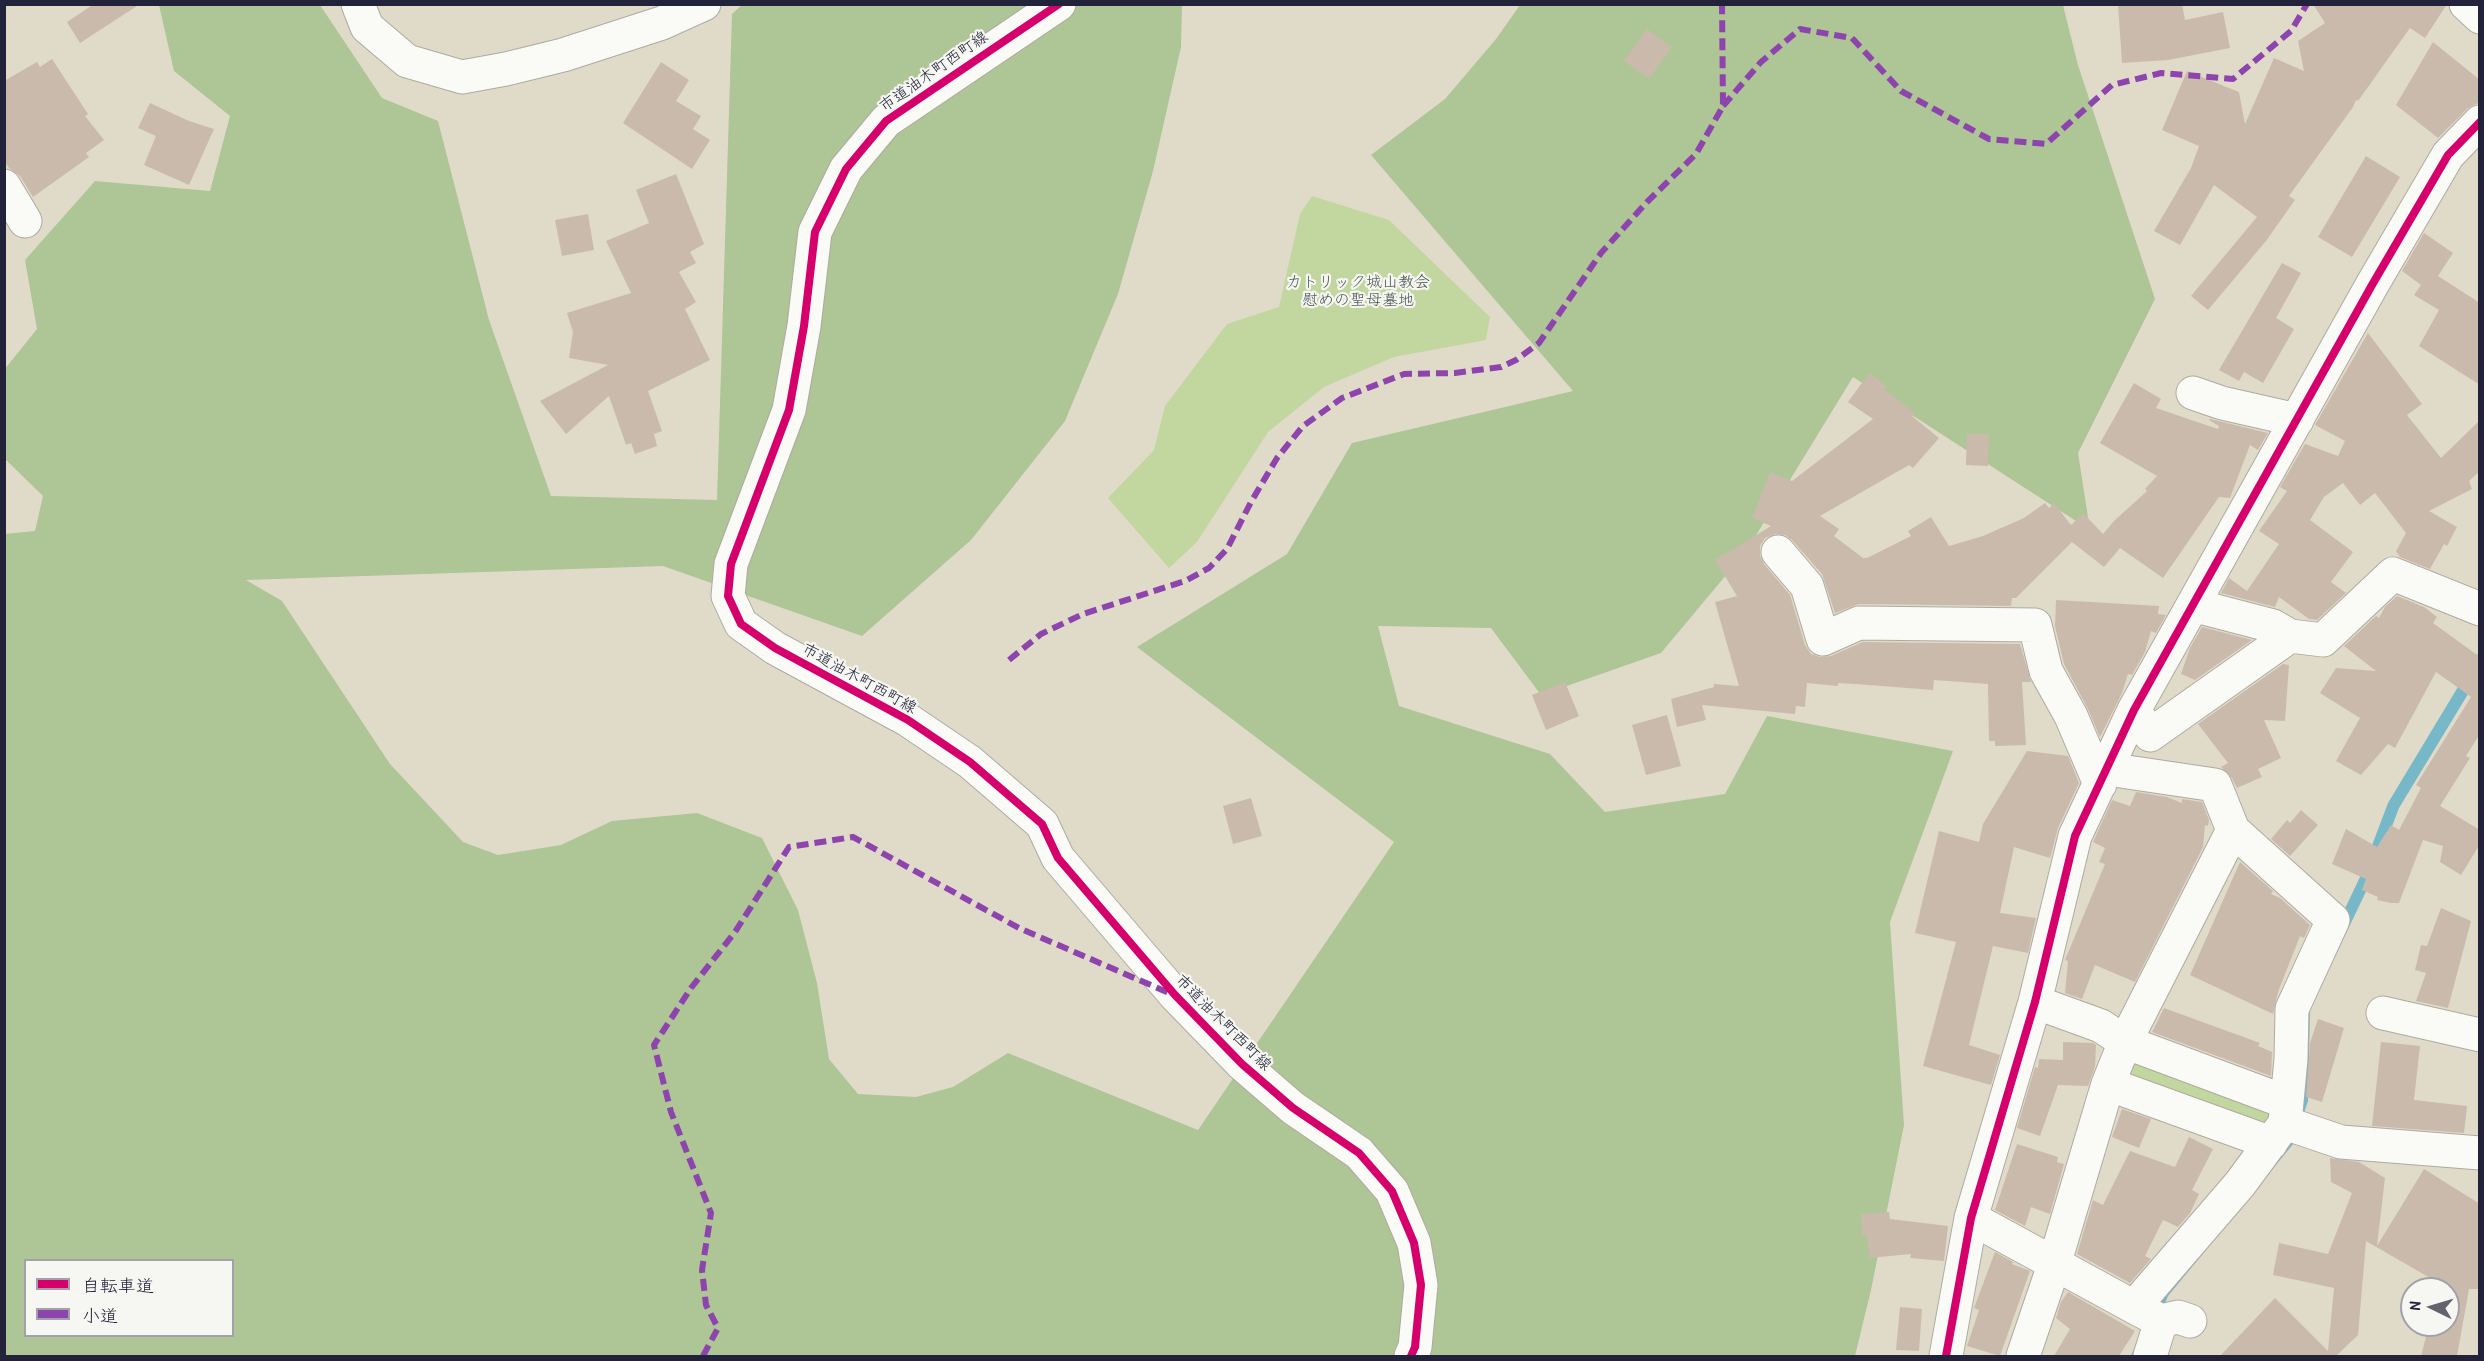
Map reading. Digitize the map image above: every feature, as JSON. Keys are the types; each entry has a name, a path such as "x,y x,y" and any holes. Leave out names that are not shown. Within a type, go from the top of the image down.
{"street":[{"path":"358,4 367,27 407,61 462,77 563,55 662,23 704,4"},
{"name":"市道油木町西町線","path":"1059,4 886,120 846,169 815,232 804,326 789,410 731,564 728,596 741,624 775,648 908,720 970,762 1042,824 1058,858 1190,1011 1242,1064 1293,1108 1359,1153 1392,1191 1414,1243 1421,1285 1415,1347 1411,1356"},
{"path":"2466,4 2480,17"},
{"path":"1946,1356 1971,1218 2035,1002 2075,836 2134,710 2372,285 2448,155 2480,122"},
{"path":"4,186 26,221"},
{"path":"2193,393 2222,403 2297,420"},
{"path":"1778,552 1807,586 1823,639 1859,623 2035,625 2046,671 2103,776"},
{"path":"2194,603 2204,608 2273,626 2290,636 2323,640 2393,574 2480,609"},
{"path":"2134,710 2150,735 2290,636"},
{"path":"2103,776 2215,784 2233,830 2333,920 2292,1009 2281,1122 2240,1184 2162,1316 2150,1356"},
{"path":"2023,1356 2054,1265 2108,1084 2125,1042 2233,830"},
{"path":"2035,1002 2101,1026 2125,1042 2281,1122"},
{"path":"2384,1013 2480,1035"},
{"path":"2108,1084 2281,1122 2341,1142 2480,1153"},
{"path":"1971,1218 2054,1265 2162,1316"}],"green space":[{"path":"743,4 1182,5 1181,47 1153,171 1118,294 1065,421 971,540 862,636 663,566 246,580 282,601 390,764 463,842 498,855 561,845 612,821 697,813 762,838 798,910 817,983 829,1059 858,1094 916,1097 953,1087 1008,1053 1198,1130 1394,842 1137,647 1287,554 1352,443 1573,391 1371,155 1445,99 1496,39 1520,5 2063,5 2078,65 2155,299 2078,453 2090,530 1853,377 1747,550 1661,653 1541,695 1491,628 1378,626 1399,706 1550,754 1605,812 1725,794 1767,716 1953,751 1890,922 1904,1125 1871,1290 1855,1356 5,1356 4,534 35,531 43,496 6,460 4,370 37,329 25,260 95,181 210,191 230,116 174,71 159,5 320,5 382,98 438,121 489,320 551,496 717,500 732,14"},
{"name":"カトリック城山教会 慰めの聖母墓地","path":"1312,196 1389,220 1490,317 1486,340 1394,357 1324,387 1268,432 1197,542 1169,568 1108,498 1154,450 1165,406 1227,324 1279,307 1300,214"},
{"path":"2134,1054 2277,1110 2266,1130 2124,1079"}],"water":[{"path":"2479,652 2479,676 2399,808 2371,881 2310,1009 2308,1101 2294,1143 2168,1296 2144,1356 2131,1356 2158,1290 2283,1136 2298,1007 2360,877 2388,803"}],"building":[{"path":"94,4 140,4 80,43 67,22"},
{"path":"2118,4 2182,4 2185,20 2223,12 2230,48 2168,60 2122,63"},
{"path":"2313,4 2447,4 2425,38 2410,28 2289,196 2295,200 2266,241 2208,310 2191,296 2257,217 2214,185 2180,245 2154,231 2191,168 2199,146 2162,130 2187,71 2239,92 2245,124 2274,58 2304,71 2298,41 2325,23"},
{"path":"1647,29 1672,47 1649,79 1624,61"},
{"path":"2433,42 2480,80 2480,102 2467,109 2438,138 2396,105"},
{"path":"52,59 88,114 85,116 104,140 86,153 89,157 33,197 20,176 4,161 4,81 37,62 40,67"},
{"path":"661,62 689,80 676,101 701,116 693,129 710,140 692,169 623,123"},
{"path":"150,103 189,121 214,129 189,185 144,165 156,136 138,128"},
{"path":"2366,156 2400,177 2352,257 2318,237"},
{"path":"676,174 704,244 690,252 696,263 679,272 696,302 685,309 710,360 648,391 662,431 654,434 657,446 635,454 631,443 626,445 609,396 566,434 540,401 608,365 569,358 573,332 567,313 631,293 606,241 649,223 636,190"},
{"path":"588,214 594,250 562,256 555,220"},
{"path":"2424,233 2453,253 2438,276 2480,303 2480,385 2419,346 2439,310 2414,295 2421,285 2402,271"},
{"path":"2282,263 2301,273 2276,318 2294,329 2263,383 2244,372 2239,381 2219,370"},
{"path":"2368,333 2422,404 2407,415 2441,458 2480,420 2480,471 2469,481 2472,489 2429,511 2457,527 2447,546 2444,544 2430,569 2400,557 2396,551 2406,533 2375,493 2360,505 2343,483 2324,497 2310,520 2353,552 2331,582 2346,593 2317,620 2309,619 2279,597 2275,607 2221,593 2229,578 2247,591 2279,544 2259,531 2287,491 2280,487 2305,444 2338,456 2345,441 2315,425"},
{"path":"1869,373 1886,386 1884,389 1915,413 1912,416 1939,438 1913,468 1909,465 1820,516 1839,529 1834,536 1863,558 1911,536 1908,531 1931,517 1949,546 1983,536 2024,518 2045,503 2049,508 2054,503 2071,525 2083,513 2103,534 2147,491 2145,489 2157,476 2100,443 2134,383 2161,399 2156,408 2218,429 2219,426 2210,419 2268,433 2258,450 2250,445 2230,498 2219,497 2163,578 2120,548 2104,567 2072,542 2016,598 2012,598 2011,606 1859,604 1835,613 1822,574 1792,540 1785,535 1775,534 1765,538 1760,546 1760,556 1790,595 1805,645 1811,654 1820,657 1831,656 1863,642 2020,644 2031,682 2022,682 2026,745 1995,746 1995,741 1989,741 1988,684 1934,680 1933,690 1807,683 1805,707 1796,706 1795,714 1702,705 1706,720 1677,727 1671,699 1714,687 1714,684 1739,686 1715,602 1737,596 1715,560 1771,526 1752,518 1770,472 1792,481 1873,419 1848,402"},
{"path":"1967,434 1989,434 1988,466 1966,465"},
{"path":"2397,596 2424,607 2437,617 2433,623 2480,657 2480,734 2466,756 2470,758 2440,806 2480,830 2480,844 2461,875 2440,862 2443,846 2423,840 2399,903 2391,903 2377,900 2378,897 2362,890 2366,879 2332,864 2346,829 2377,847 2391,825 2399,830 2421,788 2416,785 2471,697 2436,672 2395,748 2388,744 2361,775 2336,761 2360,718 2320,693 2336,668 2376,671 2344,646 2376,616 2379,618 2385,607"},
{"path":"2056,600 2159,606 2158,614 2166,615 2156,633 2151,631 2145,652 2132,675 2128,674 2122,693 2100,737 2064,664 2055,626"},
{"path":"2202,627 2252,640 2195,680 2181,674 2190,648"},
{"path":"2283,664 2289,665 2285,721 2264,720 2281,758 2258,769 2262,777 2237,788 2232,778 2221,767 2228,763 2198,724"},
{"path":"1565,682 1579,716 1546,730 1532,695"},
{"path":"1667,715 1681,766 1646,775 1632,725"},
{"path":"2027,751 2068,756 2079,783 2058,828 2050,858 2014,847 2000,913 2036,918 2028,953 1993,946 1969,1045 2000,1055 1991,1085 1923,1066 1956,942 1915,933 1939,831 1979,842 1983,824"},
{"path":"2136,792 2167,797 2182,803 2182,799 2202,802 2209,820 2208,826 2205,825 2203,847 2135,982 2095,965 2082,999 2065,993 2068,961 2065,960 2105,864 2099,862 2105,848 2093,842 2112,800 2130,806"},
{"path":"1251,798 1262,836 1233,844 1223,806"},
{"path":"2301,810 2318,825 2290,856 2271,839 2287,820 2290,823"},
{"path":"2240,862 2273,891 2271,894 2280,898 2310,925 2304,938 2300,936 2278,992 2273,1014 2190,975"},
{"path":"2441,908 2471,921 2448,1008 2416,1001 2426,973 2415,970 2421,945 2427,946"},
{"path":"2164,1008 2260,1043 2258,1046 2272,1052 2271,1076 2152,1032"},
{"path":"2318,1019 2344,1028 2322,1102 2306,1097 2310,1043"},
{"path":"2063,1042 2096,1045 2095,1067 2088,1086 2058,1085 2040,1136 2017,1128 2039,1059 2063,1060"},
{"path":"2381,1042 2420,1046 2414,1100 2467,1106 2464,1133 2372,1126"},
{"path":"2122,1109 2151,1119 2139,1148 2112,1137"},
{"path":"2189,1137 2213,1149 2192,1190 2199,1194 2190,1213 2178,1227 2163,1220 2145,1256 2151,1259 2130,1283 2077,1254 2093,1200 2103,1205 2130,1151 2175,1167"},
{"path":"2017,1144 2058,1157 2057,1162 2064,1164 2050,1214 2031,1207 2025,1226 1995,1210"},
{"path":"2330,1158 2359,1162 2385,1178 2377,1246 2424,1169 2480,1204 2480,1289 2469,1289 2457,1356 2421,1356 2426,1337 2460,1337 2460,1277 2428,1277 2366,1241 2358,1335 2336,1356 2220,1356 2275,1298 2328,1351 2334,1288 2273,1275 2279,1243 2328,1254 2352,1193 2331,1182"},
{"path":"1889,1212 1890,1219 1948,1226 1944,1261 1910,1258 1911,1254 1869,1258 1867,1235 1862,1235 1861,1214"},
{"path":"1995,1252 2013,1262 2012,1264 2030,1271 2000,1356 1967,1346 1979,1310 1974,1308"},
{"path":"2068,1292 2135,1331 2119,1356 2054,1356 2070,1329 2056,1318 2061,1302"},
{"path":"1900,1307 1922,1309 1919,1351 1896,1350"}],"marked path":[{"path":"1009,660 1041,634 1083,614 1185,581 1209,568 1227,549 1277,458 1303,426 1342,398 1404,374 1455,373 1501,367 1516,360 1539,343 1601,253 1647,202 1696,154 1723,106 1722,4"},
{"path":"1723,106 1761,62 1800,29 1852,38 1901,91 1989,139 2046,144 2112,85 2161,73 2233,79 2291,31 2307,4"},
{"path":"703,1356 718,1328 706,1305 702,1270 711,1213 671,1112 654,1045 691,988 735,932 789,847 853,837 1019,928 1169,993"}],"cycle path":[{"path":"1059,4 886,121 846,169 815,232 804,326 789,410 731,564 728,596 741,624 775,648 908,720 970,762 1042,824 1058,858 1175,995 1242,1064 1293,1108 1359,1153 1392,1191 1414,1243 1421,1285 1415,1347 1411,1356"},
{"path":"1946,1356 1971,1218 2035,1002 2075,836 2134,710 2372,285 2448,155 2480,122"}]}
